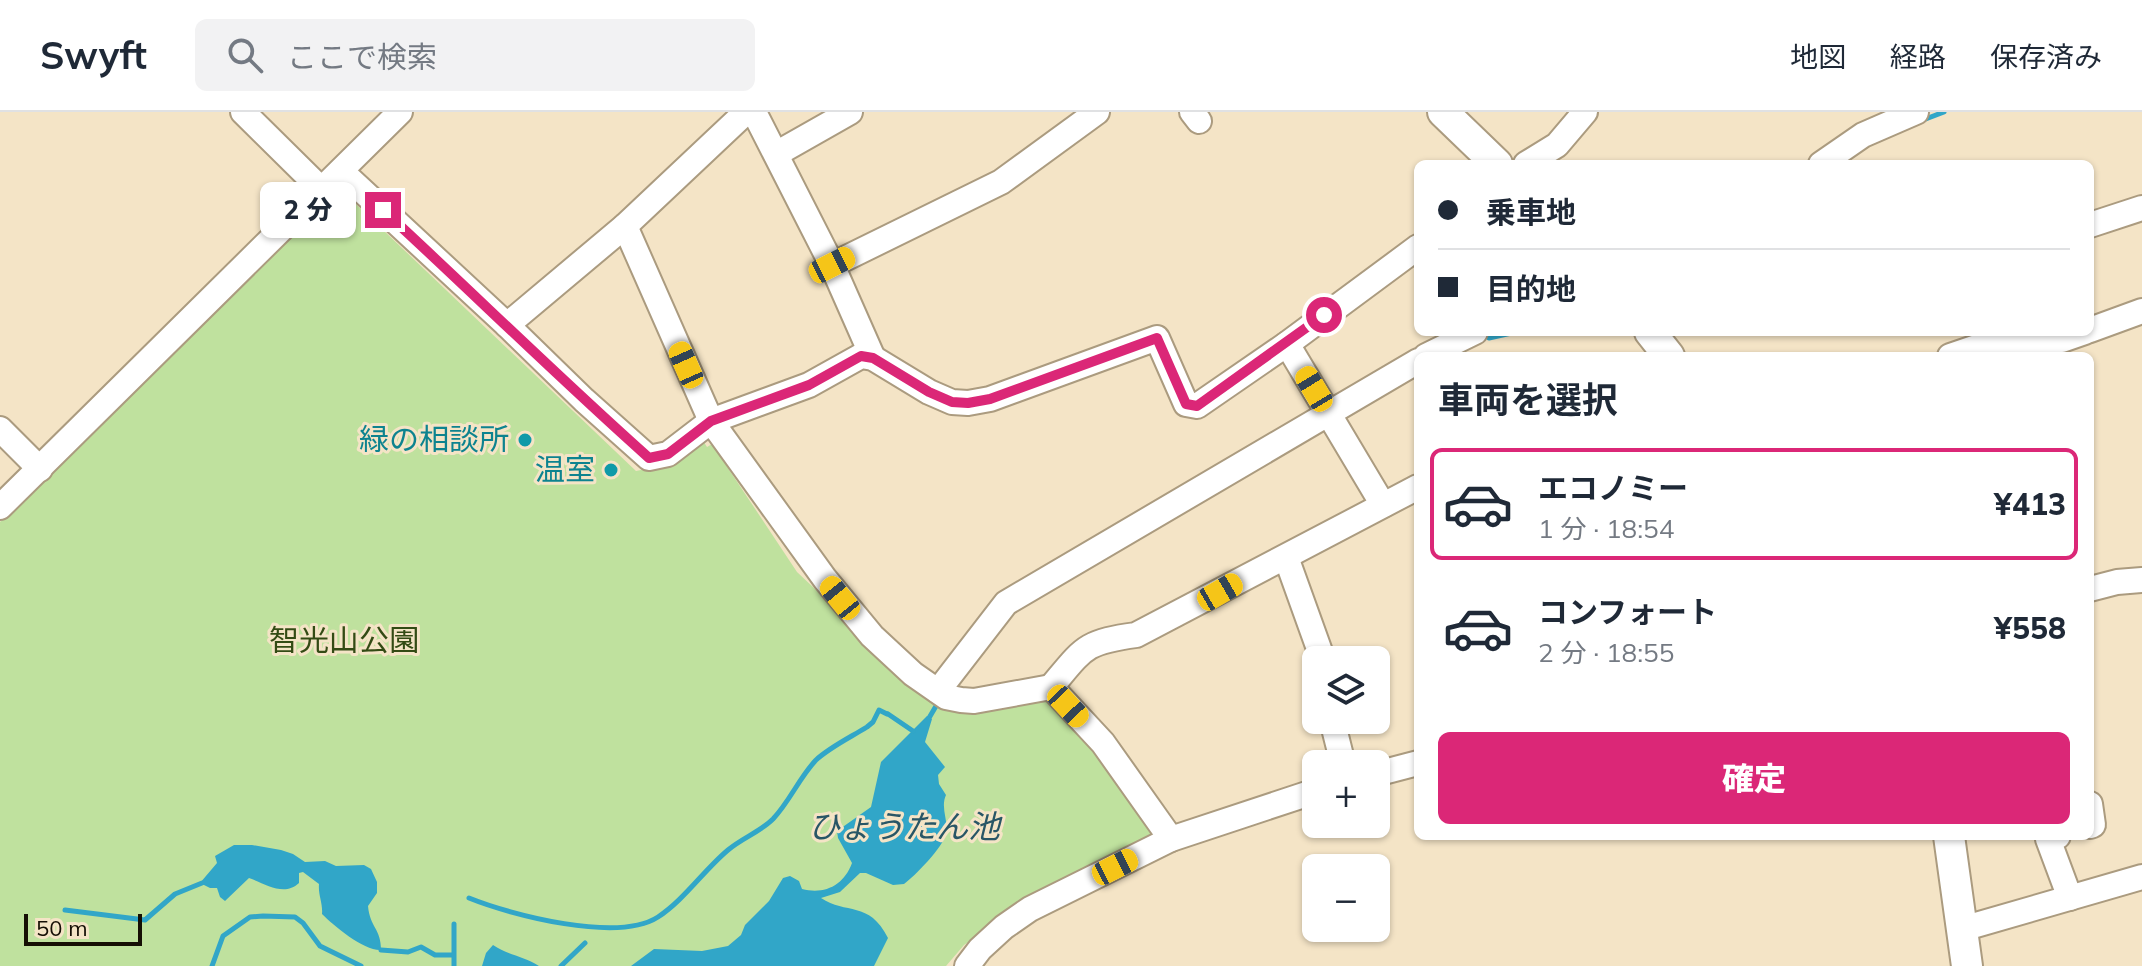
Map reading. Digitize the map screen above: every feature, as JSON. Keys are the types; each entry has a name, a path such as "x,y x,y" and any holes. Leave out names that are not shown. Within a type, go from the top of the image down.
{"main road":[{"path":"1443,112 1493,160"},
{"path":"1653,336 1666,352"},
{"path":"1950,840 1967,966"}],"street":[{"path":"243,112 322,190"},
{"path":"0,507 400,112"},
{"path":"507,325 625,226 746,112"},
{"path":"754,112 832,265 873,358"},
{"path":"776,154 850,112"},
{"path":"832,265 1001,182 1082,126 1097,112"},
{"path":"1533,160 1557,145 1585,112"},
{"path":"1827,160 1863,135 1916,112"},
{"path":"341,171 649,458 668,454 711,421 809,385 861,356 873,358 929,392 952,402 968,403 990,399 1157,338 1186,404 1197,406 1414,250"},
{"path":"2094,224 2142,208"},
{"path":"625,226 711,421 825,579 872,636 913,674 942,694 974,701 1051,687 1083,649 1101,640 1136,635 1414,489"},
{"path":"2094,328 2142,311"},
{"path":"1434,352 1467,336"},
{"path":"1962,352 1994,341 2062,340 2073,336"},
{"path":"1287,344 1383,505"},
{"path":"942,694 1006,603 1414,363"},
{"path":"0,429 40,469"},
{"path":"1286,557 1318,646"},
{"path":"2094,588 2142,580"},
{"path":"1051,687 1103,743 1171,839"},
{"path":"1390,770 1414,764"},
{"path":"967,966 1004,927 1030,909 1171,839 1302,796"},
{"path":"2048,840 2070,898"},
{"path":"1962,929 2142,877"}],"green space":[{"name":"智光山公園","path":"339,188 636,471 671,464 700,436 707,447 712,444 797,572 915,683 951,708 1037,694 1049,702 1105,760 1152,835 1011,914 964,945 946,966 0,966 0,522"}],"water":[{"name":"ひょうたん池","path":"927,716 932,719 925,742 945,767 938,775 939,784 946,795 947,829 944,840 904,884 893,885 860,873 840,892 821,898 865,913 881,926 888,938 874,966 631,966 654,949 702,951 728,946 769,901 783,878 790,876 799,881 802,889 810,891 826,889 839,882 852,863 837,831 871,807 881,762"},
{"path":"234,845 281,850 305,862 325,861 336,866 364,865 371,869 377,882 377,893 368,906 381,950 358,942 322,914 319,884 303,872 299,873 299,883 287,889 249,878 225,901 217,888 200,883 217,863 215,856"},
{"path":"493,945 539,966 482,966 486,953"}],"waterway":[{"path":"1923,120 1944,112"},
{"path":"1489,338 1498,336"},
{"path":"929,718 939,701"},
{"path":"469,898 511,912 592,927 640,924 658,917 728,850 773,819 816,760 867,727 879,710 887,714"},
{"path":"888,714 913,731"},
{"path":"65,910 145,920 175,894 202,883"},
{"path":"212,966 223,936 250,917 263,916 295,917 320,946 361,966"},
{"path":"454,924 454,966"},
{"path":"561,966 585,943"},
{"path":"381,950 408,952 421,947 435,955 453,955"}],"place":[{"name":"緑の相談所","path":"525,440"},
{"name":"温室","path":"611,470"}],"route":[{"path":"383,210 649,458 668,454 711,421 809,385 861,356 873,358 929,392 952,402 968,403 990,399 1157,338 1186,404 1197,406 1324,315"}]}
